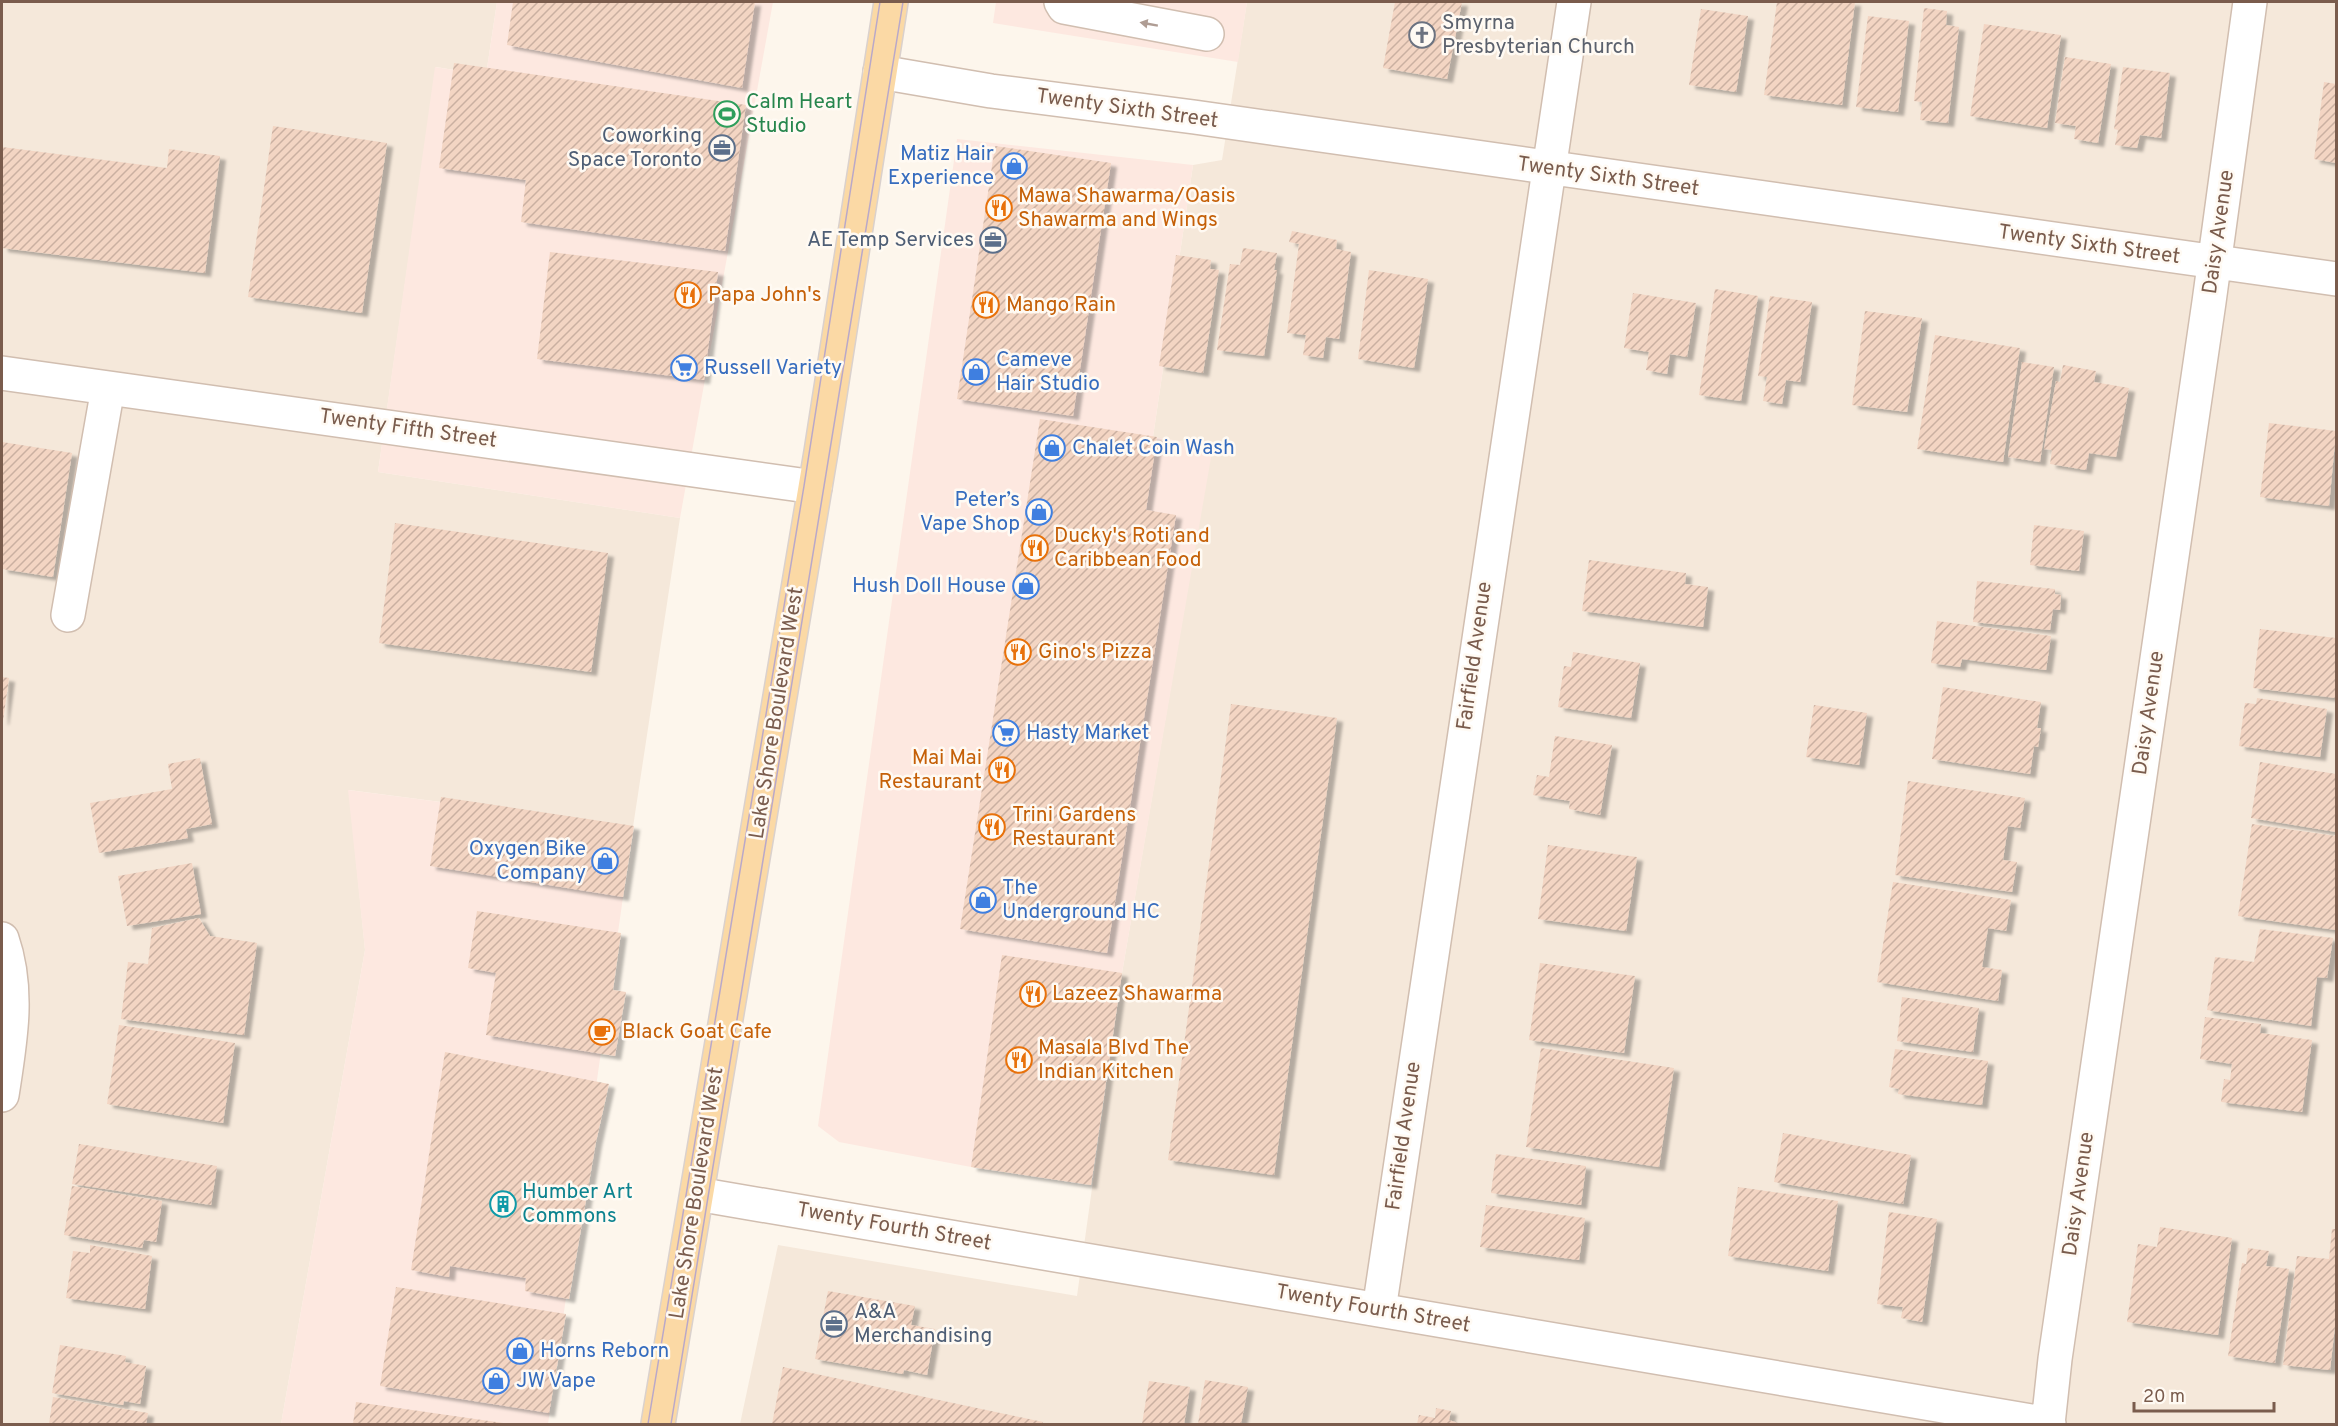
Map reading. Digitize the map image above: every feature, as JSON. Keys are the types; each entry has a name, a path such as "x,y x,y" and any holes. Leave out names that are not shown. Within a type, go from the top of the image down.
{"main road":[{"name":"Lake Shore Boulevard West","path":"658,1425 815,487 891,2"}],"street":[{"path":"1061,2 1064,7 1094,14 1207,34"},
{"name":"Fairfield Avenue","path":"1379,1310 1574,2"},
{"name":"Daisy Avenue","path":"2049,1424 2056,1347 2215,263 2250,2"},
{"name":"Twenty Sixth Street","path":"880,72 991,91 2337,279"},
{"name":"Twenty Fifth Street","path":"2,373 815,487"},
{"path":"68,615 108,388"},
{"path":"2,939 12,984 12,1034 2,1095"},
{"name":"Twenty Fourth Street","path":"697,1194 2049,1424"}],"shaded area":[{"path":"2,2 497,2 486,75 436,67 378,472 680,518 633,827 349,790 365,950 281,1424 2,1424"},
{"path":"497,2 773,2 680,518 378,472 435,67 486,75"},
{"path":"996,2 1247,2 1238,62 993,23"},
{"path":"1247,2 2336,2 2336,1424 740,1424 778,1245 1077,1296 1122,973 1212,446 1153,437 1193,165 1222,160"},
{"path":"957,139 1193,165 1153,437 1213,446 1122,973 1091,1185 971,1167 839,1142 818,1126"},
{"path":"348,790 633,827 548,1424 281,1424 365,950"}],"building":[{"path":"513,2 755,2 742,88 507,45"},
{"name":"Smyrna Presbyterian Church","path":"1395,2 1462,2 1447,79 1383,68"},
{"path":"1777,2 1855,2 1842,105 1764,95"},
{"path":"1924,8 1947,11 1946,25 1959,27 1948,123 1920,120 1922,102 1914,101"},
{"path":"1701,9 1748,16 1736,92 1689,85"},
{"path":"1868,16 1909,21 1898,112 1856,107"},
{"path":"1984,24 2061,35 2047,128 1970,116"},
{"path":"2065,57 2111,64 2098,143 2074,139 2076,126 2055,123"},
{"path":"454,63 746,105 725,251 521,222 526,180 439,168"},
{"path":"2123,67 2170,73 2161,138 2140,135 2137,148 2115,145 2118,130 2114,129"},
{"path":"2324,82 2336,84 2336,163 2314,159"},
{"path":"273,126 387,143 362,313 248,297"},
{"path":"995,146 1111,163 1073,416 957,399"},
{"path":"2,147 167,168 169,149 220,156 205,273 2,248"},
{"path":"1292,231 1337,240 1336,249 1351,252 1339,339 1326,337 1323,358 1303,355 1306,335 1287,333 1299,244 1289,242"},
{"path":"1243,248 1277,253 1274,270 1277,270 1264,356 1217,350 1230,264 1240,265"},
{"path":"550,252 718,272 704,380 537,359"},
{"path":"1176,255 1211,260 1210,269 1219,270 1203,373 1159,366"},
{"path":"1369,270 1428,279 1414,368 1358,359"},
{"path":"1715,289 1758,296 1741,401 1699,395"},
{"path":"1633,293 1696,303 1687,357 1670,354 1667,374 1646,370 1649,352 1624,348"},
{"path":"1770,296 1812,302 1800,382 1786,380 1782,404 1763,401 1767,377 1758,376"},
{"path":"1865,311 1922,318 1907,412 1852,405"},
{"path":"1935,335 2020,348 2003,462 1917,449"},
{"path":"2022,362 2054,367 2040,462 2008,457"},
{"path":"2063,365 2096,371 2094,382 2129,388 2116,457 2089,453 2086,470 2050,464 2052,450 2044,449 2056,381 2060,382"},
{"path":"1040,419 1157,437 1146,510 1176,515 1107,953 960,929"},
{"path":"2269,423 2336,431 2329,506 2260,497"},
{"path":"2,442 72,453 53,577 2,569"},
{"path":"395,523 608,553 591,672 379,643"},
{"path":"2034,525 2084,531 2079,571 2030,565"},
{"path":"1589,560 1686,573 1685,584 1708,587 1703,627 1582,611"},
{"path":"1977,581 2055,589 2055,594 2061,595 2060,610 2053,609 2050,630 1973,622"},
{"path":"1937,621 2051,636 2046,670 1962,659 1960,667 1931,663"},
{"path":"2260,629 2336,638 2336,698 2253,688"},
{"path":"1573,652 1640,663 1631,718 1558,707 1564,666 1571,667"},
{"path":"2,677 9,678 3,721 2,721"},
{"path":"1943,687 2041,702 2037,728 2041,728 2038,747 2034,746 2030,774 1932,759"},
{"path":"2257,698 2327,709 2320,757 2239,746 2245,703 2256,704"},
{"path":"1231,704 1337,718 1274,1175 1168,1160"},
{"path":"1814,705 1867,713 1859,765 1806,757"},
{"path":"1555,736 1612,745 1600,815 1569,809 1570,801 1533,795 1537,775 1549,777"},
{"path":"200,758 212,824 186,829 188,838 99,853 90,803 172,789 168,764"},
{"path":"2260,762 2336,774 2336,832 2251,818"},
{"path":"1908,781 2025,798 2020,828 2008,826 2003,860 2017,862 2012,892 1895,875"},
{"path":"441,797 634,826 623,897 430,866"},
{"path":"2252,824 2336,836 2336,930 2238,916"},
{"path":"1548,845 1637,857 1626,931 1538,919"},
{"path":"192,863 201,914 127,926 118,876"},
{"path":"1893,882 2011,900 2006,931 1988,928 1982,967 2002,970 1998,1001 1877,982"},
{"path":"477,911 621,933 613,990 626,992 615,1056 486,1035 496,973 468,968"},
{"path":"199,918 210,936 257,943 244,1035 121,1019 128,962 148,964 152,928"},
{"path":"2260,929 2333,938 2327,978 2317,977 2311,1026 2207,1010 2215,957 2254,962"},
{"path":"1002,955 1122,973 1091,1185 971,1167"},
{"path":"1540,963 1635,976 1624,1053 1529,1040"},
{"path":"1902,997 1979,1008 1973,1052 1897,1041"},
{"path":"2205,1017 2261,1024 2260,1033 2312,1040 2302,1112 2221,1102 2224,1079 2230,1080 2232,1064 2200,1059"},
{"path":"119,1025 235,1043 223,1123 107,1104"},
{"path":"1541,1048 1674,1068 1659,1167 1526,1147"},
{"path":"1895,1049 1988,1061 1982,1105 1898,1094 1899,1089 1889,1087"},
{"name":"Humber Art Commons","path":"445,1052 609,1084 596,1142 569,1299 525,1291 526,1278 450,1266 449,1277 411,1270"},
{"path":"1783,1133 1911,1155 1903,1204 1774,1182"},
{"path":"79,1144 217,1166 211,1205 72,1184"},
{"path":"1496,1154 1586,1166 1581,1205 1491,1193"},
{"path":"72,1186 162,1201 156,1242 144,1240 142,1248 64,1235"},
{"path":"1738,1187 1838,1201 1828,1271 1728,1256"},
{"path":"1486,1205 1585,1218 1579,1260 1480,1247"},
{"path":"1889,1212 1937,1219 1922,1322 1901,1318 1903,1307 1877,1304"},
{"path":"2160,1227 2232,1238 2218,1335 2127,1322 2138,1244 2157,1247"},
{"path":"2332,1229 2336,1229 2336,1317 2330,1370 2283,1365 2297,1256 2329,1259"},
{"path":"90,1245 152,1256 145,1309 66,1298 73,1251 90,1253"},
{"path":"2248,1248 2269,1251 2266,1266 2289,1269 2275,1363 2228,1356 2242,1263 2246,1264"},
{"path":"396,1287 566,1314 549,1413 380,1386"},
{"path":"828,1291 915,1306 911,1325 935,1329 927,1375 904,1370 903,1374 815,1359"},
{"path":"60,1345 126,1356 125,1362 146,1366 140,1404 124,1401 123,1405 52,1393"},
{"path":"783,1367 1043,1422 1042,1424 772,1424"},
{"path":"1205,1380 1248,1387 1241,1424 1198,1424"},
{"path":"1149,1381 1190,1387 1184,1424 1142,1424"},
{"path":"53,1397 148,1413 146,1424 49,1424"},
{"path":"356,1402 503,1423 503,1424 353,1424"},
{"path":"1436,1408 1451,1411 1449,1420 1461,1424 1417,1424 1419,1415 1435,1418"}],"tram line":[{"path":"648,1424 804,486 880,2"},
{"path":"671,1424 903,2"}],"place":[{"name":"Smyrna Presbyterian Church","path":"1422,35"},
{"name":"Calm Heart Studio","path":"727,114"},
{"name":"Coworking Space Toronto","path":"722,148"},
{"name":"Matiz Hair Experience","path":"1014,166"},
{"name":"Mawa Shawarma/Oasis Shawarma and Wings","path":"999,208"},
{"name":"AE Temp Services","path":"993,240"},
{"name":"Papa John's","path":"688,295"},
{"name":"Mango Rain","path":"986,305"},
{"name":"Russell Variety","path":"684,368"},
{"name":"Cameve Hair Studio","path":"976,372"},
{"name":"Chalet Coin Wash","path":"1052,448"},
{"name":"Peter’s Vape Shop","path":"1039,512"},
{"name":"Ducky's Roti and Caribbean Food","path":"1035,548"},
{"name":"Hush Doll House","path":"1026,586"},
{"name":"Gino's Pizza","path":"1018,652"},
{"name":"Hasty Market","path":"1006,733"},
{"name":"Mai Mai Restaurant","path":"1002,770"},
{"name":"Trini Gardens Restaurant","path":"992,827"},
{"name":"Oxygen Bike Company","path":"605,861"},
{"name":"The Underground HC","path":"983,900"},
{"name":"Lazeez Shawarma","path":"1033,994"},
{"name":"Black Goat Cafe","path":"602,1032"},
{"name":"Masala Blvd The Indian Kitchen","path":"1019,1060"},
{"name":"Humber Art Commons","path":"503,1204"},
{"name":"A&A Merchandising","path":"834,1324"},
{"name":"Horns Reborn","path":"520,1351"},
{"name":"JW Vape","path":"496,1381"}]}
